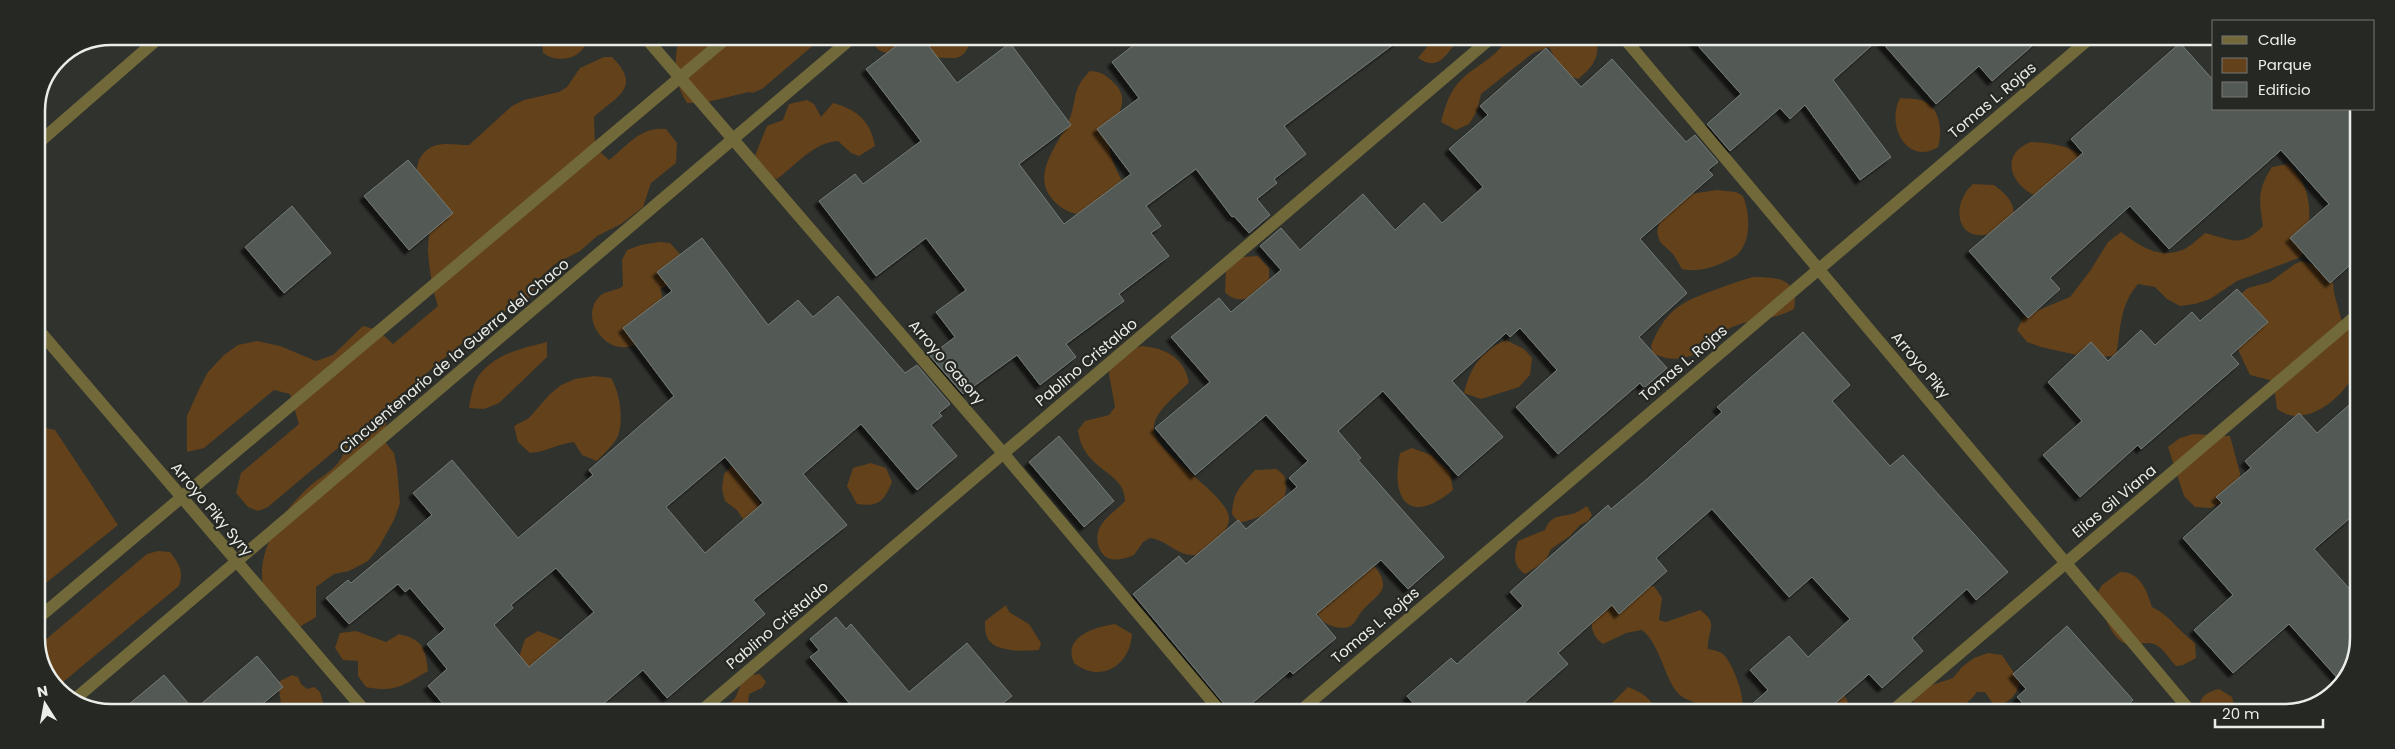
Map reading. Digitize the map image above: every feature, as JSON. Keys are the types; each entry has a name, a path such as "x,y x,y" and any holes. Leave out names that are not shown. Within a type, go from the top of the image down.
{"street":[{"path":"45,137 151,45"},
{"name":"Arroyo Gasory","path":"652,45 1003,453 1213,704"},
{"path":"45,612 719,45"},
{"name":"Cincuentenario de la Guerra del Chaco","path":"79,696 845,45"},
{"name":"Pablino Cristaldo","path":"709,704 1483,45"},
{"name":"Arroyo Piky","path":"1630,45 2184,704"},
{"name":"Tomas L. Rojas","path":"1308,704 2082,45"},
{"name":"Elias Gil Viana","path":"1900,704 2350,321"},
{"name":"Arroyo Piky Syry","path":"45,338 359,704"}],"green space":[{"path":"542,45 585,45 577,54 563,59 549,57 543,53"},
{"path":"678,45 814,45 762,89 752,93 749,92 703,103 687,103 682,95 677,79"},
{"path":"969,45 965,53 956,58 883,52 875,46"},
{"path":"1428,45 1454,45 1438,62 1426,62 1418,58"},
{"path":"1502,45 1597,45 1594,61 1578,79 1564,74 1549,47 1533,53 1481,94 1477,111 1469,124 1456,130 1441,122 1446,104 1459,82 1499,50"},
{"path":"604,57 612,57 621,68 626,84 618,97 594,117 595,147 609,160 635,138 649,130 666,129 677,143 676,163 651,183 643,207 621,224 597,236 580,251 555,264 542,276 527,300 492,318 403,393 387,422 382,438 394,453 397,468 400,503 394,520 379,547 368,561 349,571 334,574 316,587 316,617 301,626 283,619 271,604 263,586 262,572 268,544 274,531 291,506 311,485 337,464 343,454 345,442 268,507 258,511 248,507 236,493 241,473 299,424 290,394 274,390 204,448 187,452 187,416 208,372 224,355 238,345 257,341 280,346 316,361 333,355 363,326 378,330 393,344 438,306 432,285 428,256 430,218 417,170 418,162 422,155 427,150 438,145 469,145 512,106 524,100 559,92 567,87 580,68"},
{"path":"1090,71 1099,72 1108,78 1119,88 1122,96 1120,112 1110,135 1109,149 1124,185 1086,215 1072,213 1060,207 1053,200 1044,181 1048,161 1068,123 1077,90"},
{"path":"1900,98 1921,100 1934,109 1940,128 1938,147 1927,152 1918,151 1909,147 1902,140 1896,121 1896,109"},
{"path":"807,100 814,104 821,117 833,103 856,113 866,123 875,146 859,156 851,153 838,141 829,142 813,150 777,179 761,172 754,158 767,126 783,120 789,104"},
{"path":"2031,142 2054,144 2069,148 2088,160 2036,196 2020,185 2012,169 2012,161 2015,154 2021,147"},
{"path":"2288,164 2297,174 2303,185 2309,208 2308,232 2301,257 2237,281 2210,299 2195,304 2180,306 2167,299 2155,287 2138,284 2124,309 2116,356 2086,357 2041,347 2027,342 2017,330 2024,316 2070,297 2090,271 2108,242 2121,232 2141,246 2163,253 2182,250 2205,233 2230,240 2242,240 2249,237 2263,226 2260,195 2267,175 2272,167"},
{"path":"1973,184 1994,185 1998,188 2011,203 2014,218 1995,232 1982,235 1972,234 1965,229 1959,212 1965,193"},
{"path":"1717,190 1736,192 1743,196 1747,211 1748,227 1742,249 1733,258 1711,267 1701,270 1682,269 1673,254 1660,242 1657,232 1659,224 1665,211 1690,194"},
{"path":"659,242 670,243 681,255 678,280 660,289 662,296 660,304 644,338 633,346 622,347 611,344 595,328 592,318 593,307 601,295 623,286 622,260 627,250"},
{"path":"1258,256 1269,268 1269,284 1254,296 1248,298 1236,299 1225,292 1226,270 1242,257"},
{"path":"2302,261 2332,271 2334,293 2342,322 2350,322 2350,381 2335,399 2324,407 2300,416 2288,415 2277,409 2274,386 2270,380 2250,375 2234,341 2236,298 2248,288 2270,282"},
{"path":"1753,277 1778,279 1790,285 1795,299 1794,309 1787,313 1732,327 1706,348 1684,358 1661,357 1653,353 1651,346 1657,333 1670,314 1677,308 1696,297"},
{"path":"1506,340 1524,349 1532,358 1530,375 1519,387 1481,399 1464,393 1473,368 1478,361 1490,349"},
{"path":"547,342 547,357 499,403 484,409 469,408 476,381 480,374 494,361 511,352"},
{"path":"1142,346 1159,349 1173,356 1187,374 1189,382 1161,410 1154,423 1154,430 1158,440 1167,451 1218,498 1226,509 1229,519 1227,527 1217,542 1203,554 1189,555 1150,538 1143,542 1134,555 1111,559 1103,554 1098,546 1097,536 1102,523 1125,501 1123,491 1118,483 1087,454 1081,444 1078,430 1085,421 1109,415 1115,407 1109,374 1111,366 1135,348"},
{"path":"594,376 611,378 617,391 621,414 618,436 597,461 582,455 574,442 530,453 518,442 514,426 529,418 549,395 561,385 575,379"},
{"path":"45,428 55,430 118,525 45,584"},
{"path":"2193,434 2230,436 2240,473 2240,488 2231,499 2210,508 2195,507 2184,496 2168,447 2180,438"},
{"path":"1412,448 1431,455 1450,472 1453,490 1438,501 1425,506 1415,507 1407,503 1401,495 1398,484 1400,453"},
{"path":"737,461 759,474 750,488 767,513 746,524 737,510 725,501 722,489 724,474"},
{"path":"871,463 886,468 892,482 880,501 864,505 857,504 847,486 853,468"},
{"path":"1276,469 1283,475 1286,482 1281,502 1276,508 1262,516 1239,523 1232,514 1234,500 1239,489 1255,470"},
{"path":"1587,506 1592,515 1588,521 1580,525 1570,536 1551,549 1545,562 1525,574 1521,571 1515,559 1518,541 1545,530 1553,519 1580,511"},
{"path":"158,551 170,552 176,560 181,572 179,586 67,679 59,679 56,675 46,651 45,640 147,554"},
{"path":"1371,562 1382,579 1383,585 1379,595 1349,627 1330,626 1322,620 1317,612"},
{"path":"2120,572 2138,578 2148,595 2152,607 2164,614 2195,643 2196,658 2183,665 2176,666 2164,651 2154,644 2131,645 2118,639 2108,624 2098,592 2102,585"},
{"path":"1654,586 1662,598 1659,620 1666,622 1700,610 1710,619 1711,623 1708,649 1723,654 1731,665 1741,691 1742,704 1699,704 1684,698 1676,691 1653,643 1642,630 1626,633 1603,644 1593,632 1592,626 1596,605 1602,591"},
{"path":"1006,605 1009,612 1029,624 1041,643 1039,650 1010,650 990,642 986,634 985,621"},
{"path":"1115,624 1132,634 1126,655 1120,663 1112,668 1094,672 1074,663 1071,654 1072,646 1076,640 1090,631"},
{"path":"356,631 386,642 399,634 413,639 424,650 428,671 392,688 376,689 366,687 358,676 358,661 343,660 335,648 340,633"},
{"path":"538,631 571,644 582,655 513,675 525,639"},
{"path":"1988,653 2002,655 2020,682 2011,699 2007,702 1993,704 1985,692 1977,692 1966,704 1913,704 1915,697 1926,687 1953,678 1962,667 1974,658"},
{"path":"760,674 766,682 762,688 749,694 749,704 727,704 735,698 744,676"},
{"path":"292,675 298,677 301,684 307,689 314,687 320,692 323,704 281,704 278,682"},
{"path":"1628,687 1645,696 1652,704 1612,704"},
{"path":"1841,687 1848,704 1823,704"},
{"path":"2219,689 2232,697 2234,704 2200,704 2203,697"}],"building":[{"path":"898,45 928,45 957,83 1007,45 1011,45 1071,125 1019,164 1064,224 1131,174 1097,129 1139,98 1112,62 1134,45 1393,45 1284,126 1306,154 1274,179 1277,183 1257,199 1270,215 1249,233 1234,216 1232,217 1196,169 1146,206 1161,226 1151,233 1169,256 1119,294 1124,301 1066,344 1076,357 1040,385 1017,355 963,394 930,356 955,337 936,312 966,290 926,238 876,276 819,201 855,174 863,184 921,141 866,69"},
{"path":"1697,45 1872,45 1833,80 1891,157 1860,180 1805,105 1790,119 1780,108 1730,151 1707,124 1741,94"},
{"path":"1884,45 2033,45 1992,81 1979,66 1936,104"},
{"path":"2178,45 2182,45 2212,79 2212,110 2350,110 2350,265 2330,283 2290,238 2329,204 2281,150 2169,249 2130,206 2050,278 2060,289 2028,318 1969,251 2083,153 2071,139"},
{"path":"1546,48 1581,87 1612,59 1686,142 1695,135 1718,162 1708,170 1713,175 1640,239 1687,293 1639,337 1667,368 1644,388 1640,383 1558,454 1516,407 1557,370 1520,328 1510,337 1506,333 1452,381 1503,437 1458,476 1383,391 1338,431 1361,458 1358,460 1444,557 1408,589 1381,560 1316,614 1336,638 1293,674 1290,671 1251,704 1224,704 1133,594 1179,556 1186,564 1238,520 1246,529 1297,487 1289,478 1308,461 1266,415 1195,475 1155,428 1210,382 1171,337 1219,298 1231,312 1281,270 1260,246 1281,228 1300,250 1363,194 1395,230 1424,203 1442,223 1483,187 1449,149 1488,115 1480,106"},
{"path":"408,160 453,213 409,250 364,196"},
{"path":"292,206 331,253 284,293 245,247"},
{"path":"702,238 768,325 798,300 813,317 838,296 905,373 917,365 950,404 939,413 942,416 931,425 957,456 917,490 861,424 803,474 847,525 753,600 765,614 667,698 643,670 603,704 443,704 428,686 447,669 427,644 445,629 410,588 405,592 398,584 349,624 326,598 348,580 351,583 432,515 413,493 452,460 518,538 593,475 589,470 674,396 623,328 672,291 657,272","holes":["725,457 763,503 705,553 666,507","556,568 594,612 529,667 494,625 513,608 511,605"]},
{"path":"2237,289 2268,322 2231,355 2239,364 2141,449 2138,445 2080,497 2043,455 2082,421 2048,382 2091,342 2108,361 2141,330 2155,345 2192,312 2200,321"},
{"path":"1803,332 1850,385 1832,401 1890,466 1903,455 2008,572 1976,600 1967,589 1912,638 1923,651 1882,688 1869,674 1834,704 1752,704 1768,690 1750,670 1789,636 1808,657 1850,619 1812,577 1789,597 1712,509 1656,558 1667,571 1619,614 1612,605 1558,653 1568,664 1523,704 1414,704 1407,696 1451,658 1457,664 1523,606 1510,592 1608,505 1611,509 1722,412 1717,407"},
{"path":"2350,404 2350,518 2314,549 2350,589 2348,655 2337,678 2289,624 2233,673 2194,630 2233,595 2183,538 2222,503 2216,497 2251,468 2245,461 2299,413 2317,433"},
{"path":"1059,436 1114,501 1084,527 1029,462"},
{"path":"836,617 846,629 851,624 909,692 967,643 1012,696 1002,704 850,704 810,657 819,650 810,639"},
{"path":"2067,626 2133,700 2129,704 2024,704 2017,697 2026,689 2013,674"},
{"path":"257,656 283,687 262,704 201,704"},
{"path":"164,675 189,704 129,704"}]}
